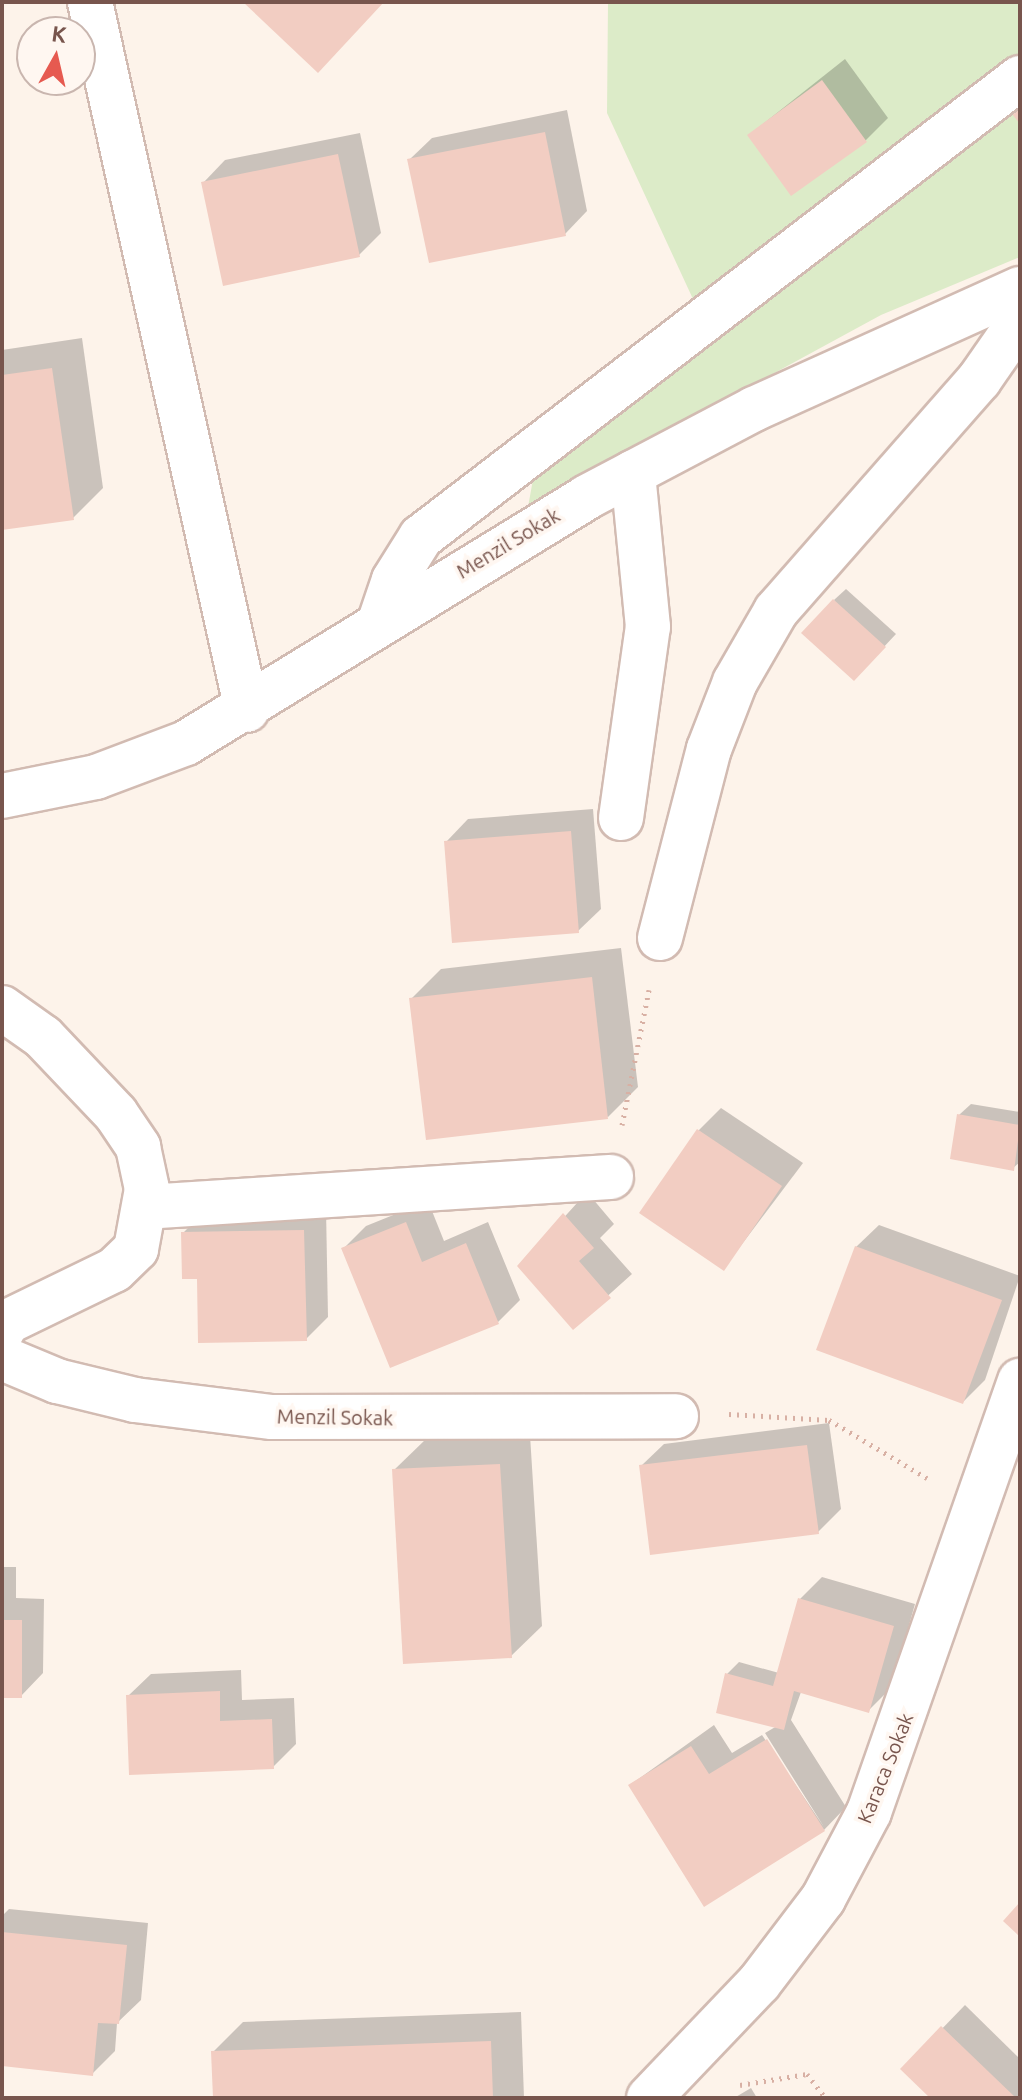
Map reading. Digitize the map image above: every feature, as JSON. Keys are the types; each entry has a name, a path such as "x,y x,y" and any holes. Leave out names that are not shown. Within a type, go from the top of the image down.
{"street":[{"path":"90,2 247,710"},
{"path":"379,624 394,580 432,527 1020,78"},
{"name":"Menzil Sokak","path":"2,796 96,777 186,743 247,710 379,624 633,473 794,390 1020,289"},
{"path":"660,938 709,749 735,682 776,611 979,380 1020,321"},
{"path":"621,818 648,627 633,473"},
{"path":"2,1008 43,1037 116,1114 138,1147 146,1207 136,1249 114,1270 7,1322 2,1331"},
{"path":"146,1207 611,1177"},
{"name":"Menzil Sokak","path":"2,1358 57,1381 135,1400 272,1417 676,1416"},
{"name":"Karaca Sokak","path":"649,2098 704,2048 823,1899 869,1812 978,1512 1020,1381"}],"path":[{"path":"611,1177 660,938"},
{"path":"676,1416 785,1413 829,1420 978,1512"},
{"path":"729,2087 807,2074 826,2098"}],"green space":[{"path":"608,2 1020,2 1020,257 881,315 528,507 534,474 711,338 607,113"}],"building":[{"path":"243,2 384,2 318,73"},
{"path":"822,80 867,142 791,196 747,135"},
{"path":"1020,108 1020,124 1012,114"},
{"path":"545,132 566,236 429,263 407,159"},
{"path":"338,154 360,257 223,286 201,182"},
{"path":"52,368 74,520 2,530 2,375"},
{"path":"833,599 886,647 854,681 801,633"},
{"path":"571,831 579,933 452,943 444,841"},
{"path":"592,977 608,1119 426,1140 409,998"},
{"path":"957,1114 1020,1125 1014,1171 950,1159"},
{"path":"697,1129 782,1186 724,1271 639,1213"},
{"path":"563,1213 594,1248 579,1261 611,1298 573,1330 517,1266"},
{"path":"406,1222 422,1262 466,1243 499,1324 390,1368 341,1248"},
{"path":"304,1230 307,1341 198,1343 197,1279 182,1279 181,1232"},
{"path":"855,1246 1002,1300 963,1404 816,1350"},
{"path":"807,1445 819,1534 650,1555 639,1465"},
{"path":"500,1464 512,1658 403,1664 392,1469"},
{"path":"798,1598 894,1626 869,1713 794,1691 784,1730 716,1713 725,1673 773,1686"},
{"path":"2,1620 22,1620 22,1698 2,1698"},
{"path":"220,1691 220,1721 272,1719 274,1769 129,1775 126,1695"},
{"path":"767,1739 825,1831 704,1907 628,1785 691,1746 709,1774"},
{"path":"1020,1902 1020,1937 1003,1921"},
{"path":"2,1932 127,1945 119,2024 98,2023 93,2076 2,2066"},
{"path":"941,2026 1016,2098 930,2098 900,2069"},
{"path":"491,2041 493,2098 213,2098 211,2051"}]}
